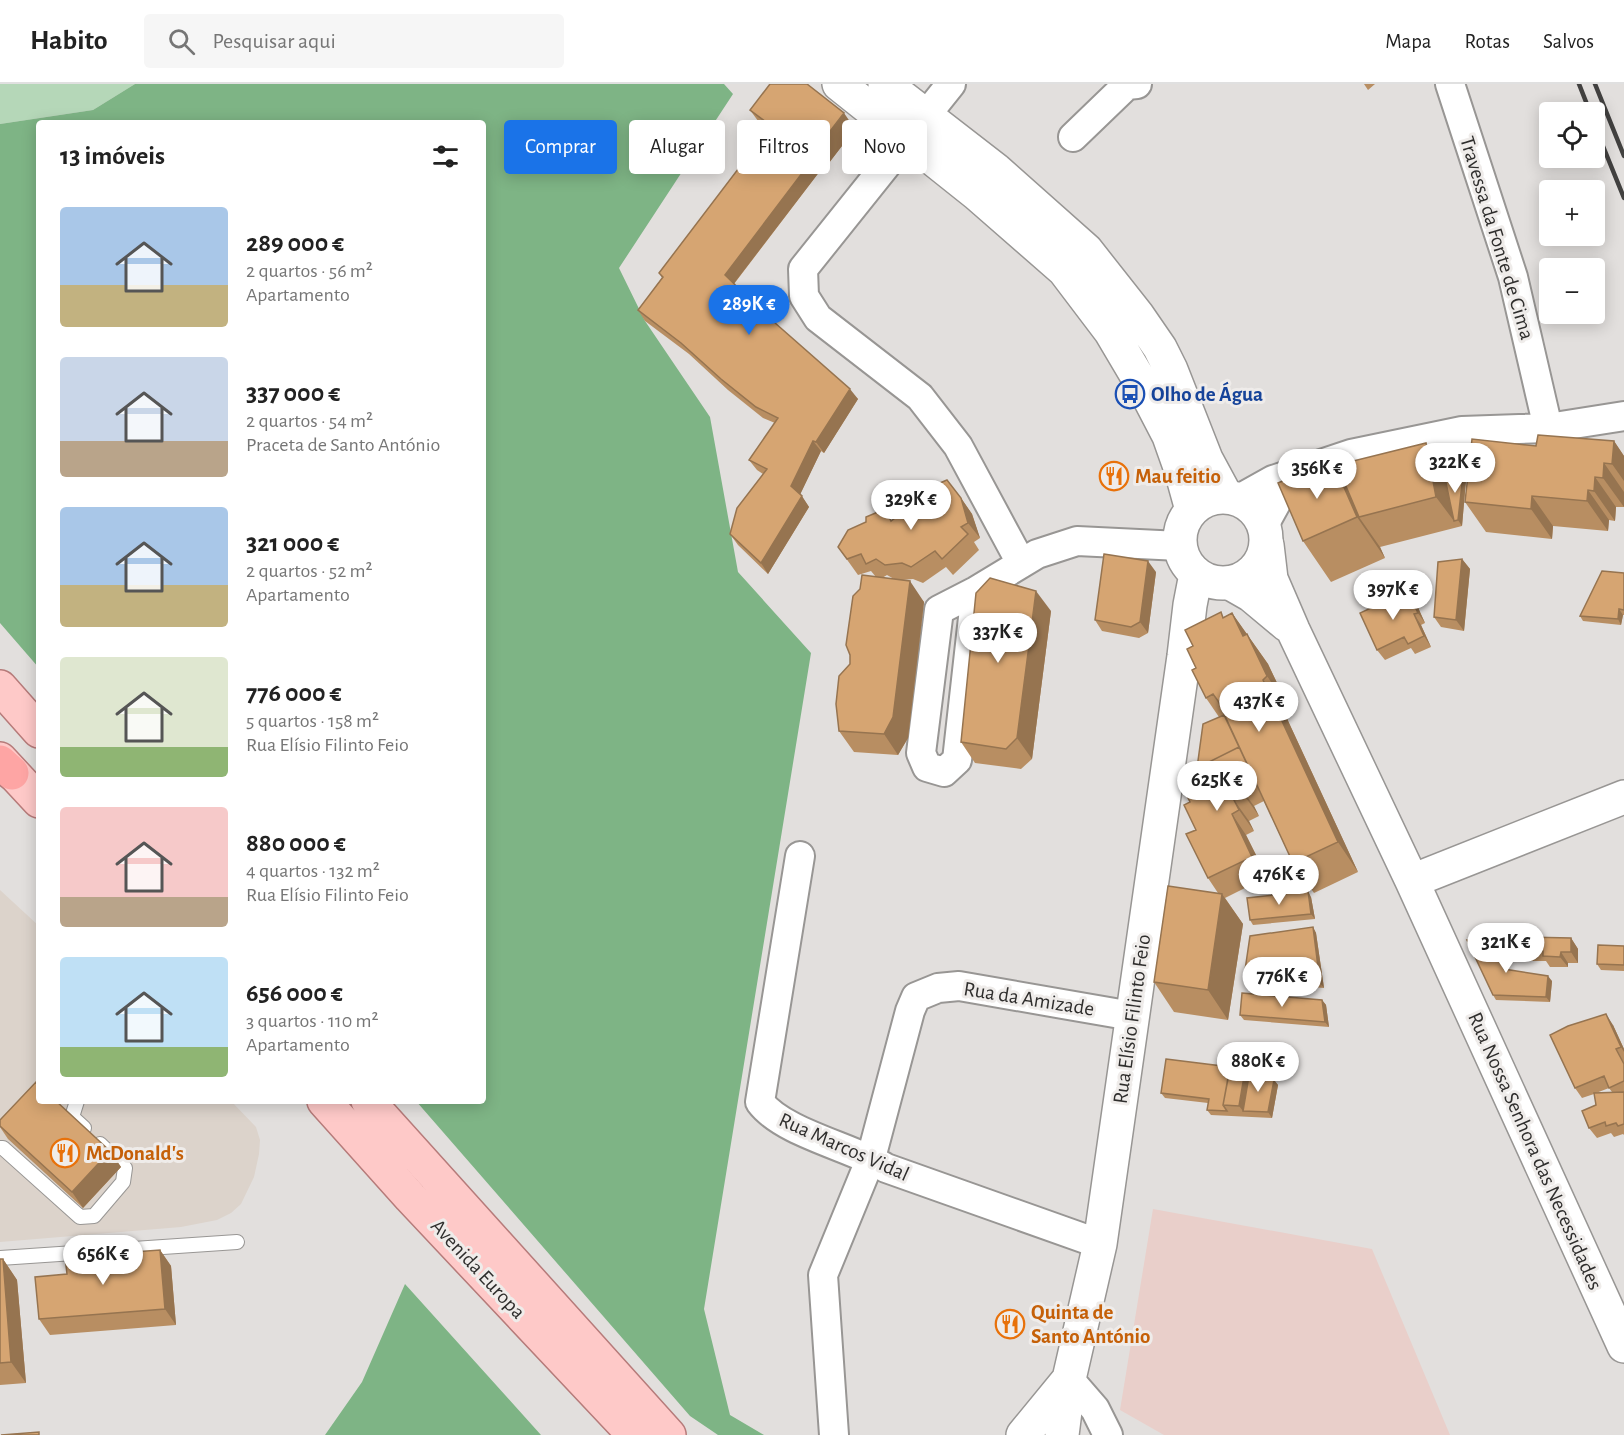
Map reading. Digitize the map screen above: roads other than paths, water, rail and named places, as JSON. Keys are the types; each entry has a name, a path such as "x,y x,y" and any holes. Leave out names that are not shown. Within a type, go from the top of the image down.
{"main road":[{"path":"839,84 887,120"},
{"path":"885,84 901,120"},
{"path":"927,144 996,170 1086,250 1160,348 1206,459 1232,498 1254,510 1265,535 1263,558 1255,570 1244,579 1217,580 1184,558 1180,546 1180,533 1192,510 1202,502 1214,498 1232,498"},
{"path":"927,152 1064,270 1111,332 1169,436 1192,510"},
{"name":"Rua Nossa Senhora das Necessidades","path":"1265,535 1271,579 1293,630 1412,881 1624,1346"},
{"name":"Rua Nossa Senhora das Necessidades","path":"1217,580 1251,595 1293,630"},
{"name":"Rua Elísio Filinto Feio","path":"1062,1435 1069,1379 1100,1244 1190,604 1217,580"},
{"path":"0,687 36,728"},
{"path":"4,764 36,798"},
{"path":"1412,881 1624,797"},
{"name":"Avenida Europa","path":"327,1104 410,1197 634,1435"},
{"name":"Avenida Europa","path":"371,1104 669,1435"},
{"path":"1023,1435 1069,1379"}],"street":[{"path":"922,120 951,84"},
{"path":"1073,137 1125,84"},
{"name":"Travessa da Fonte de Cima","path":"1450,84 1513,277 1548,428"},
{"path":"879,174 803,268 804,296 818,318 920,397 958,446 1021,563"},
{"path":"1232,498 1273,480 1351,454 1462,431 1548,428 1624,416"},
{"path":"1265,535 1280,496 1299,471"},
{"path":"976,591 957,760 944,772 927,767 921,753 939,610 976,591 1037,554 1077,541 1180,546"},
{"name":"Rua Marcos Vidal","path":"800,856 760,1102 767,1112 782,1121 870,1158 886,1168 1100,1244"},
{"name":"Rua da Amizade","path":"870,1158 910,1011 916,998 938,988 959,986 1132,1016"},
{"path":"834,1435 823,1275 870,1158"},
{"path":"1069,1379 1095,1409 1108,1435"}],"lane":[{"path":"0,1148 21,1163 80,1217 94,1216 123,1182 125,1168 72,1117 76,1104"},
{"path":"0,1258 237,1242"}],"railway":[{"path":"1579,84 1586,102"},
{"path":"1595,84 1624,156"},
{"path":"1605,151 1624,198"}],"place":[{"name":"Olho de Água","path":"1130,394"},
{"name":"Mau feitio","path":"1114,476"},
{"name":"McDonald's","path":"65,1153"},
{"name":"Quinta de Santo António","path":"1010,1324"}]}
